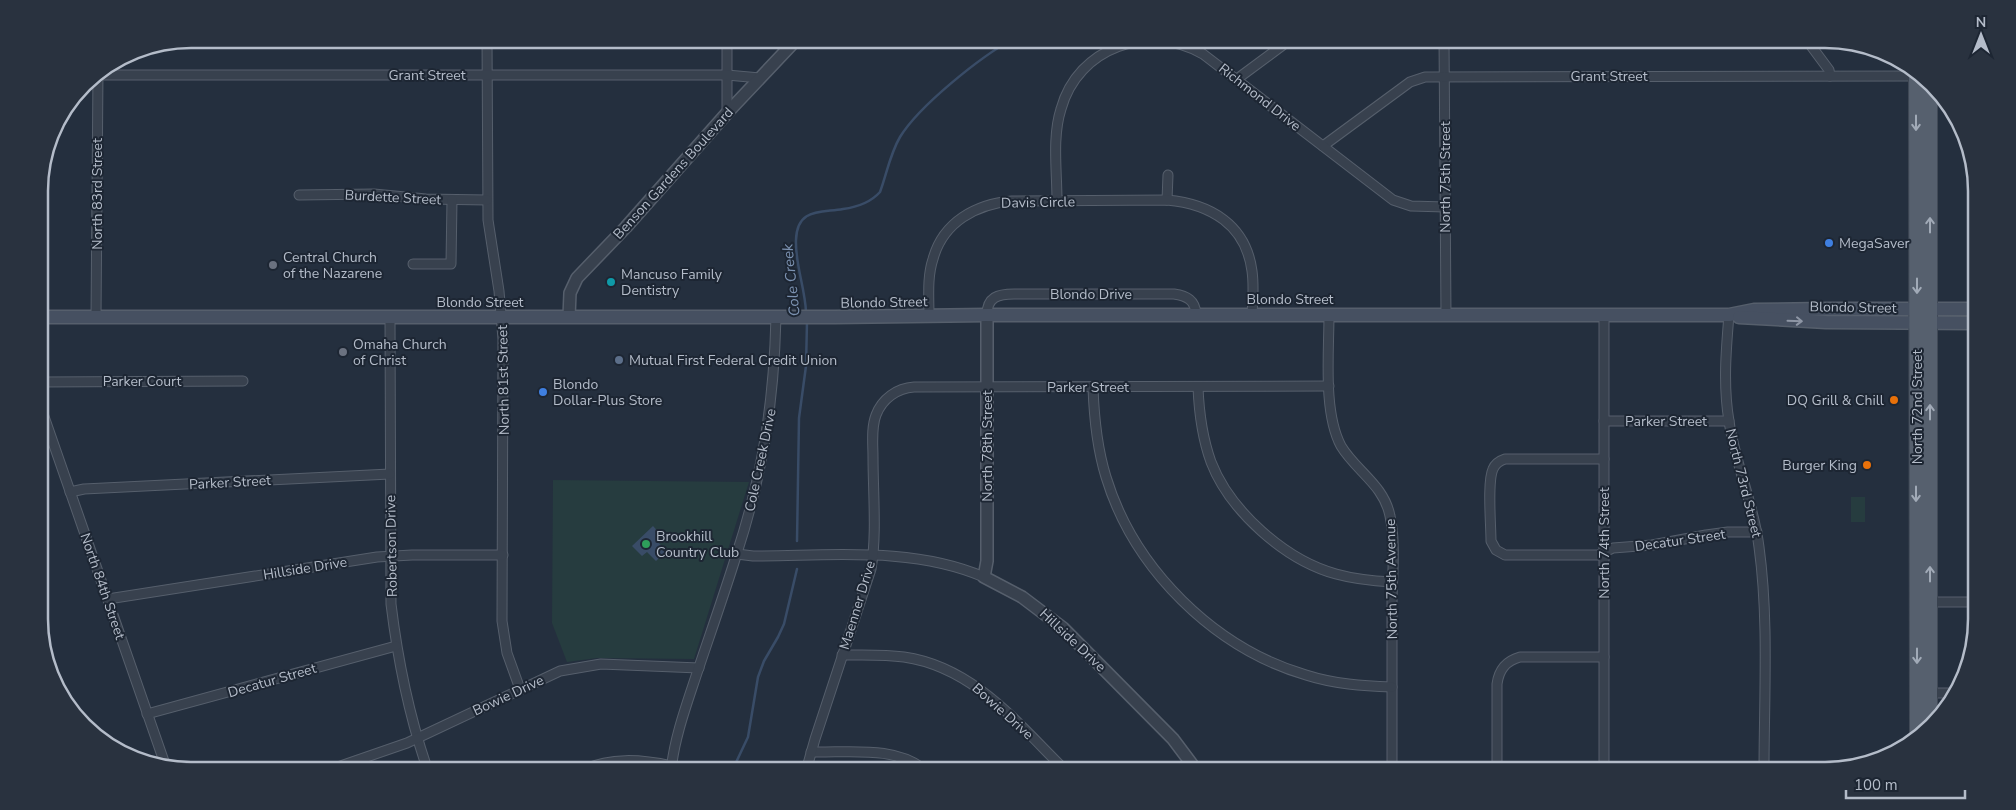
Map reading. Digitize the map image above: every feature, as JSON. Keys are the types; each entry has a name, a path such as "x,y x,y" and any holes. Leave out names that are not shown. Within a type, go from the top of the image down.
{"main road":[{"name":"North 72nd Street","path":"1916,80 1923,316 1924,602 1918,729"},
{"name":"North 72nd Street","path":"1923,316 1930,93"},
{"name":"Blondo Street","path":"48,317 821,318 1196,314 1729,315 1763,310 1923,316 1968,322"},
{"name":"Blondo Street","path":"1923,316 1968,310"},
{"name":"North 72nd Street","path":"1924,602 1930,717"}],"street":[{"name":"North 81st Street","path":"487,48 487,200 489,235 502,317 504,636 509,661 520,689"},
{"path":"727,48 727,113"},
{"name":"Benson Gardens Boulevard","path":"569,317 570,293 577,278 626,227 727,113 788,48"},
{"name":"Richmond Drive","path":"1057,201 1058,121 1064,100 1072,83 1090,63 1112,48"},
{"name":"Richmond Drive","path":"1192,48 1237,79 1393,200 1411,206 1445,207"},
{"path":"1237,79 1279,48"},
{"name":"North 75th Street","path":"1444,48 1446,315"},
{"path":"1813,48 1829,70 1830,76"},
{"name":"Grant Street","path":"108,74 727,76 760,78"},
{"name":"Grant Street","path":"1323,146 1410,82 1425,77 1910,76"},
{"name":"North 83rd Street","path":"96,83 96,317"},
{"path":"1168,175 1168,200"},
{"name":"Burdette Street","path":"299,195 374,194 452,200 487,200"},
{"path":"414,264 451,264 452,200"},
{"name":"Davis Circle","path":"929,316 929,279 932,258 943,237 962,218 977,208 995,202 1168,200 1190,203 1207,209 1224,220 1236,233 1245,247 1250,263 1253,280 1252,314"},
{"name":"Blondo Drive","path":"987,315 987,305 990,300 999,295 1014,294 1174,294 1186,296 1193,302 1196,314"},
{"name":"North 75th Avenue","path":"1329,314 1331,415 1338,440 1349,457 1374,482 1388,507 1392,528 1392,762"},
{"name":"North 78th Street","path":"984,577 987,561 987,315"},
{"name":"North 74th Street","path":"1604,315 1604,762"},
{"name":"North 73rd Street","path":"1729,315 1726,374 1728,421 1757,532 1763,586 1764,762"},
{"name":"Robertson Drive","path":"390,316 391,604 396,646 404,687 425,762"},
{"name":"Cole Creek Drive","path":"673,762 680,730 737,554 757,483 767,434 783,317"},
{"name":"Parker Court","path":"48,382 243,381"},
{"name":"Parker Street","path":"873,433 875,417 881,406 892,394 899,390 914,387 1330,386"},
{"path":"1093,387 1099,450 1116,506 1128,531 1144,556 1185,603 1230,640 1279,666 1306,676 1333,682 1392,687"},
{"path":"1198,387 1201,427 1212,464 1229,494 1255,524 1286,551 1318,568 1352,578 1392,582"},
{"name":"Parker Street","path":"1604,421 1728,421"},
{"name":"North 84th Street","path":"48,428 163,760"},
{"name":"Maenner Drive","path":"808,762 871,569 873,433"},
{"name":"Decatur Street","path":"1604,459 1499,461 1495,465 1491,476 1491,541 1496,550 1505,555 1598,556 1613,548 1652,545 1728,532 1757,532"},
{"name":"Parker Street","path":"70,492 84,489 390,474"},
{"name":"Hillside Drive","path":"108,599 390,556 503,554"},
{"name":"Hillside Drive","path":"737,554 753,556 902,556 931,560 984,577 1038,607 1063,628 1174,739 1191,762"},
{"path":"1924,602 1968,602"},
{"name":"Decatur Street","path":"147,714 396,646"},
{"name":"Bowie Drive","path":"842,655 904,657 918,660 955,674 983,690 1057,762"},
{"path":"1497,762 1498,677 1504,665 1520,657 1604,657"},
{"name":"Bowie Drive","path":"351,762 417,738 560,671 587,665 699,668"},
{"path":"1930,693 1948,693"},
{"path":"811,752 894,756 913,762"},
{"path":"607,762 630,760 639,762"}],"green space":[{"name":"Brookhill Country Club","path":"553,480 749,482 694,659 597,658 567,662 552,623"},
{"path":"1851,497 1865,497 1865,522 1851,522"}],"water":[{"name":"Brookhill Country Club","path":"653,526 663,537 658,542 666,551 656,561 647,552 642,556 632,546"}],"waterway":[{"name":"Cole Creek","path":"806,312 796,249 797,230 801,222 811,214 854,207 876,196 880,192 897,143 909,125 951,83 998,48"},
{"name":"Cole Creek","path":"797,541 799,418 806,366 807,322"},
{"name":"Cole Creek","path":"736,762 748,737 758,677 764,661 784,624 797,569"}],"place":[{"name":"MegaSaver","path":"1829,243"},
{"name":"Central Church of the Nazarene","path":"273,265"},
{"name":"Mancuso Family Dentistry","path":"611,282"},
{"name":"Omaha Church of Christ","path":"343,352"},
{"name":"Mutual First Federal Credit Union","path":"619,360"},
{"name":"Blondo Dollar-Plus Store","path":"543,392"},
{"name":"DQ Grill & Chill","path":"1894,400"},
{"name":"Burger King","path":"1867,465"},
{"name":"Brookhill Country Club","path":"646,544"}]}
